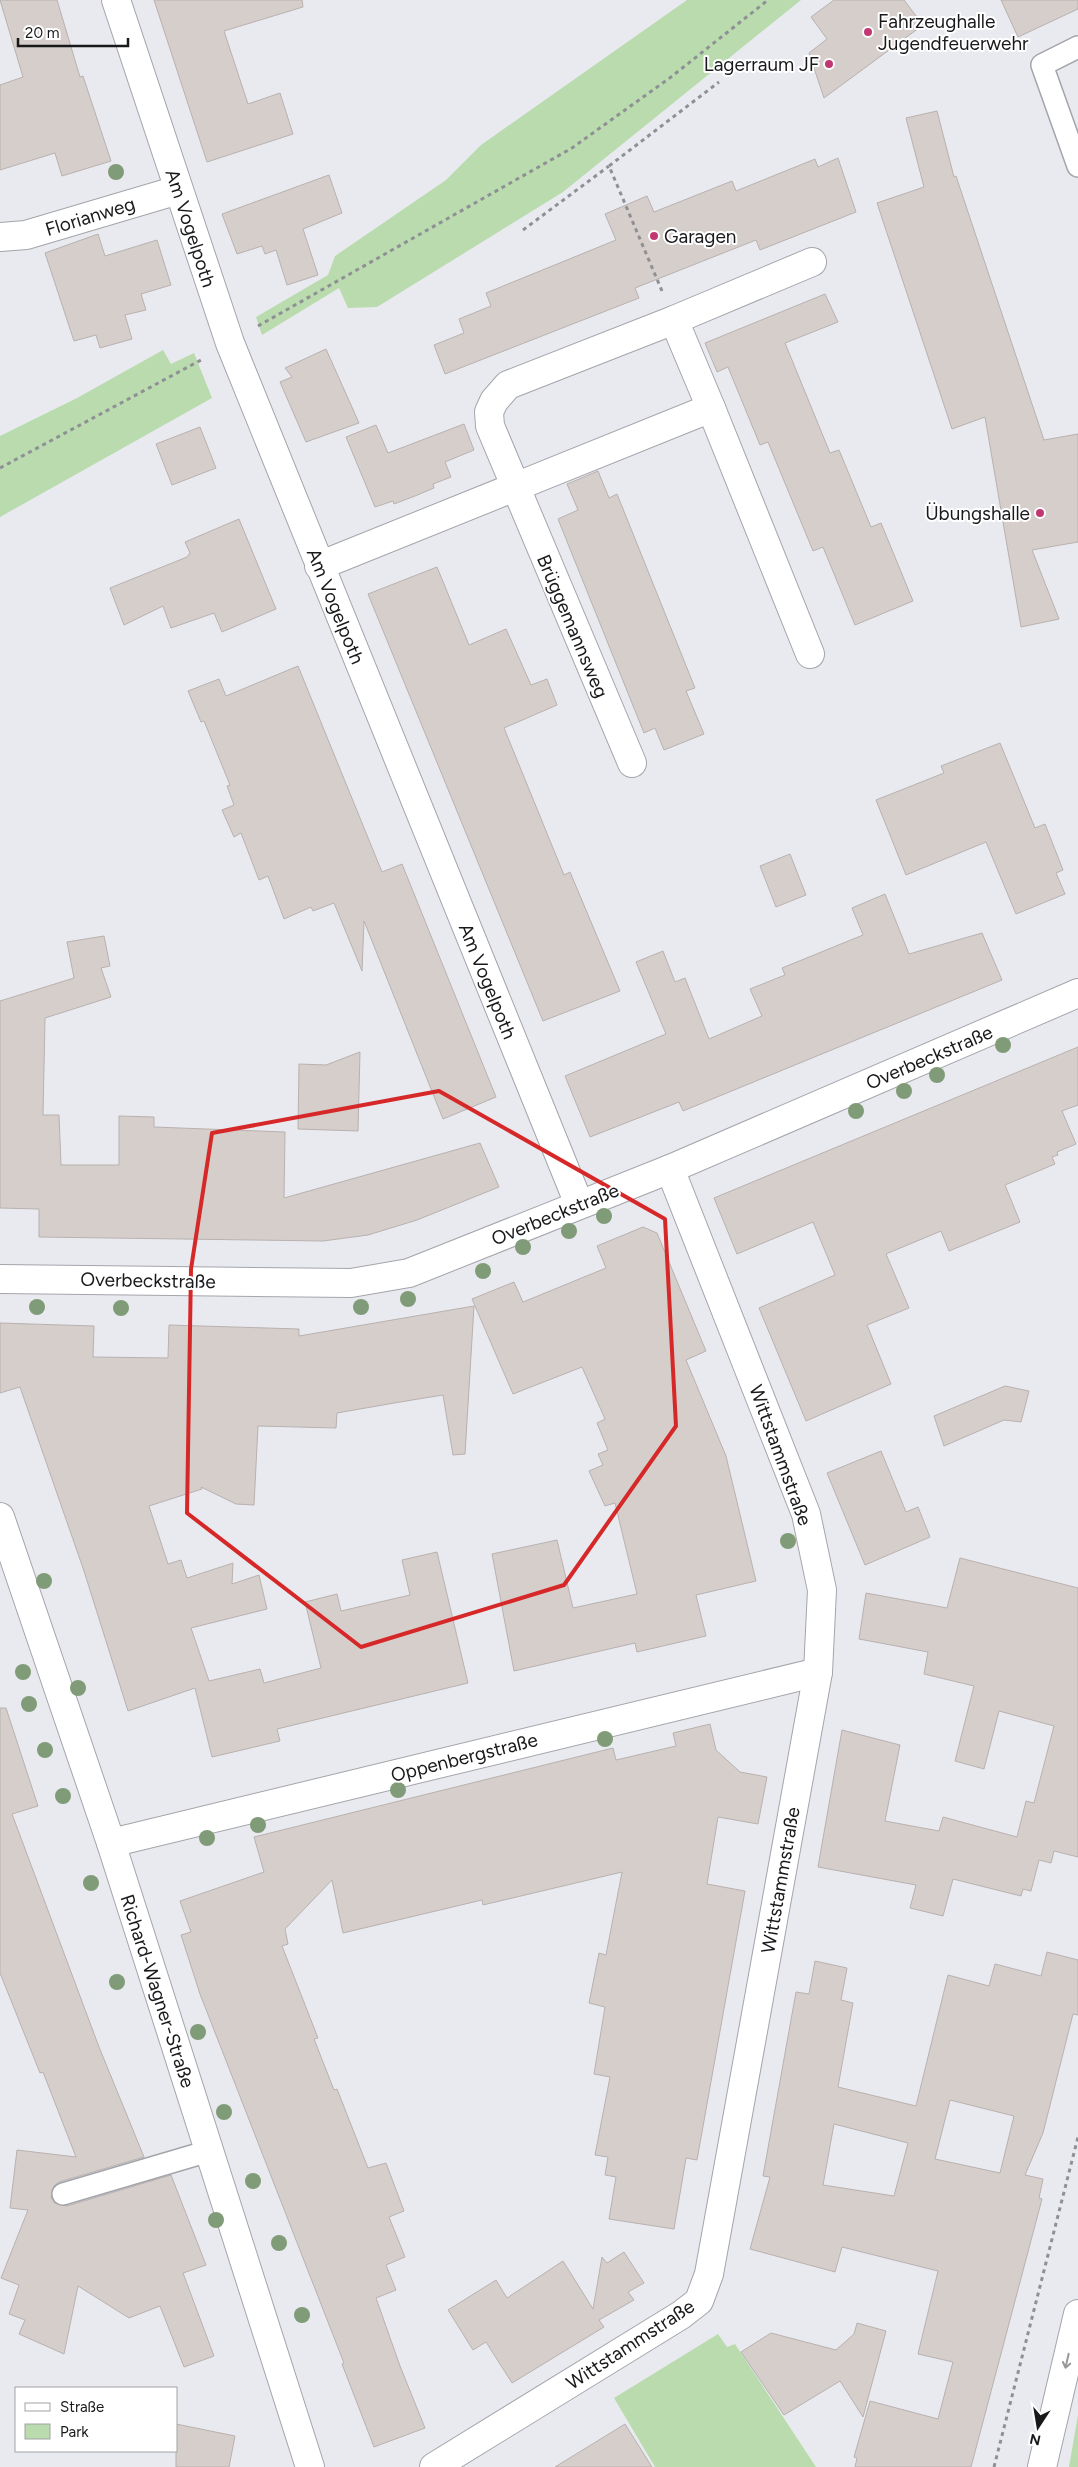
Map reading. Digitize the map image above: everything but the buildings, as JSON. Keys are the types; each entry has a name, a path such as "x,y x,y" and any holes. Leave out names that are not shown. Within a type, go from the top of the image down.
{"street":[{"name":"Am Vogelpoth","path":"116,0 230,343 579,1204"},
{"name":"Florianweg","path":"0,237 26,235 178,190"},
{"name":"Brüggemannsweg","path":"632,763 514,488 490,426 489,412 500,391 508,385 674,320 812,262"},
{"path":"674,320 810,654"},
{"path":"319,566 711,408"},
{"name":"Overbeckstraße","path":"0,1279 351,1283 409,1272 670,1169 1078,993"},
{"name":"Wittstammstraße","path":"434,2467 681,2314 699,2301 709,2274 818,1672 822,1590 806,1514 670,1169"},
{"name":"Richard-Wagner-Straße","path":"0,1517 111,1843 310,2467"},
{"name":"Oppenbergstraße","path":"111,1843 818,1672"},
{"path":"1042,2467 1078,2314"}],"lane":[{"path":"1078,47 1042,65 1078,166"},
{"path":"63,2194 209,2151"}],"path":[{"path":"0,468 178,374 572,148 670,77 768,0"},
{"path":"522,230 719,82"},
{"path":"609,166 674,320"},
{"path":"994,2467 1078,2137"}],"highlighted area":[{"path":"439,1091 665,1219 676,1426 564,1585 361,1647 187,1513 191,1269 212,1133"}],"green space":[{"path":"687,0 801,0 563,192 377,307 348,308 339,288 262,335 256,317 328,275 335,256 446,180 481,145"},
{"path":"163,350 171,364 194,353 212,398 0,517 0,436 77,398"},
{"path":"718,2334 727,2347 735,2344 816,2467 655,2467 614,2398"},
{"path":"1078,2415 1078,2467 1069,2467"}],"place":[{"name":"Fahrzeughalle Jugendfeuerwehr","path":"868,32"},
{"name":"Lagerraum JF","path":"829,64"},
{"name":"Garagen","path":"654,236"},
{"name":"Übungshalle","path":"1040,513"}]}
